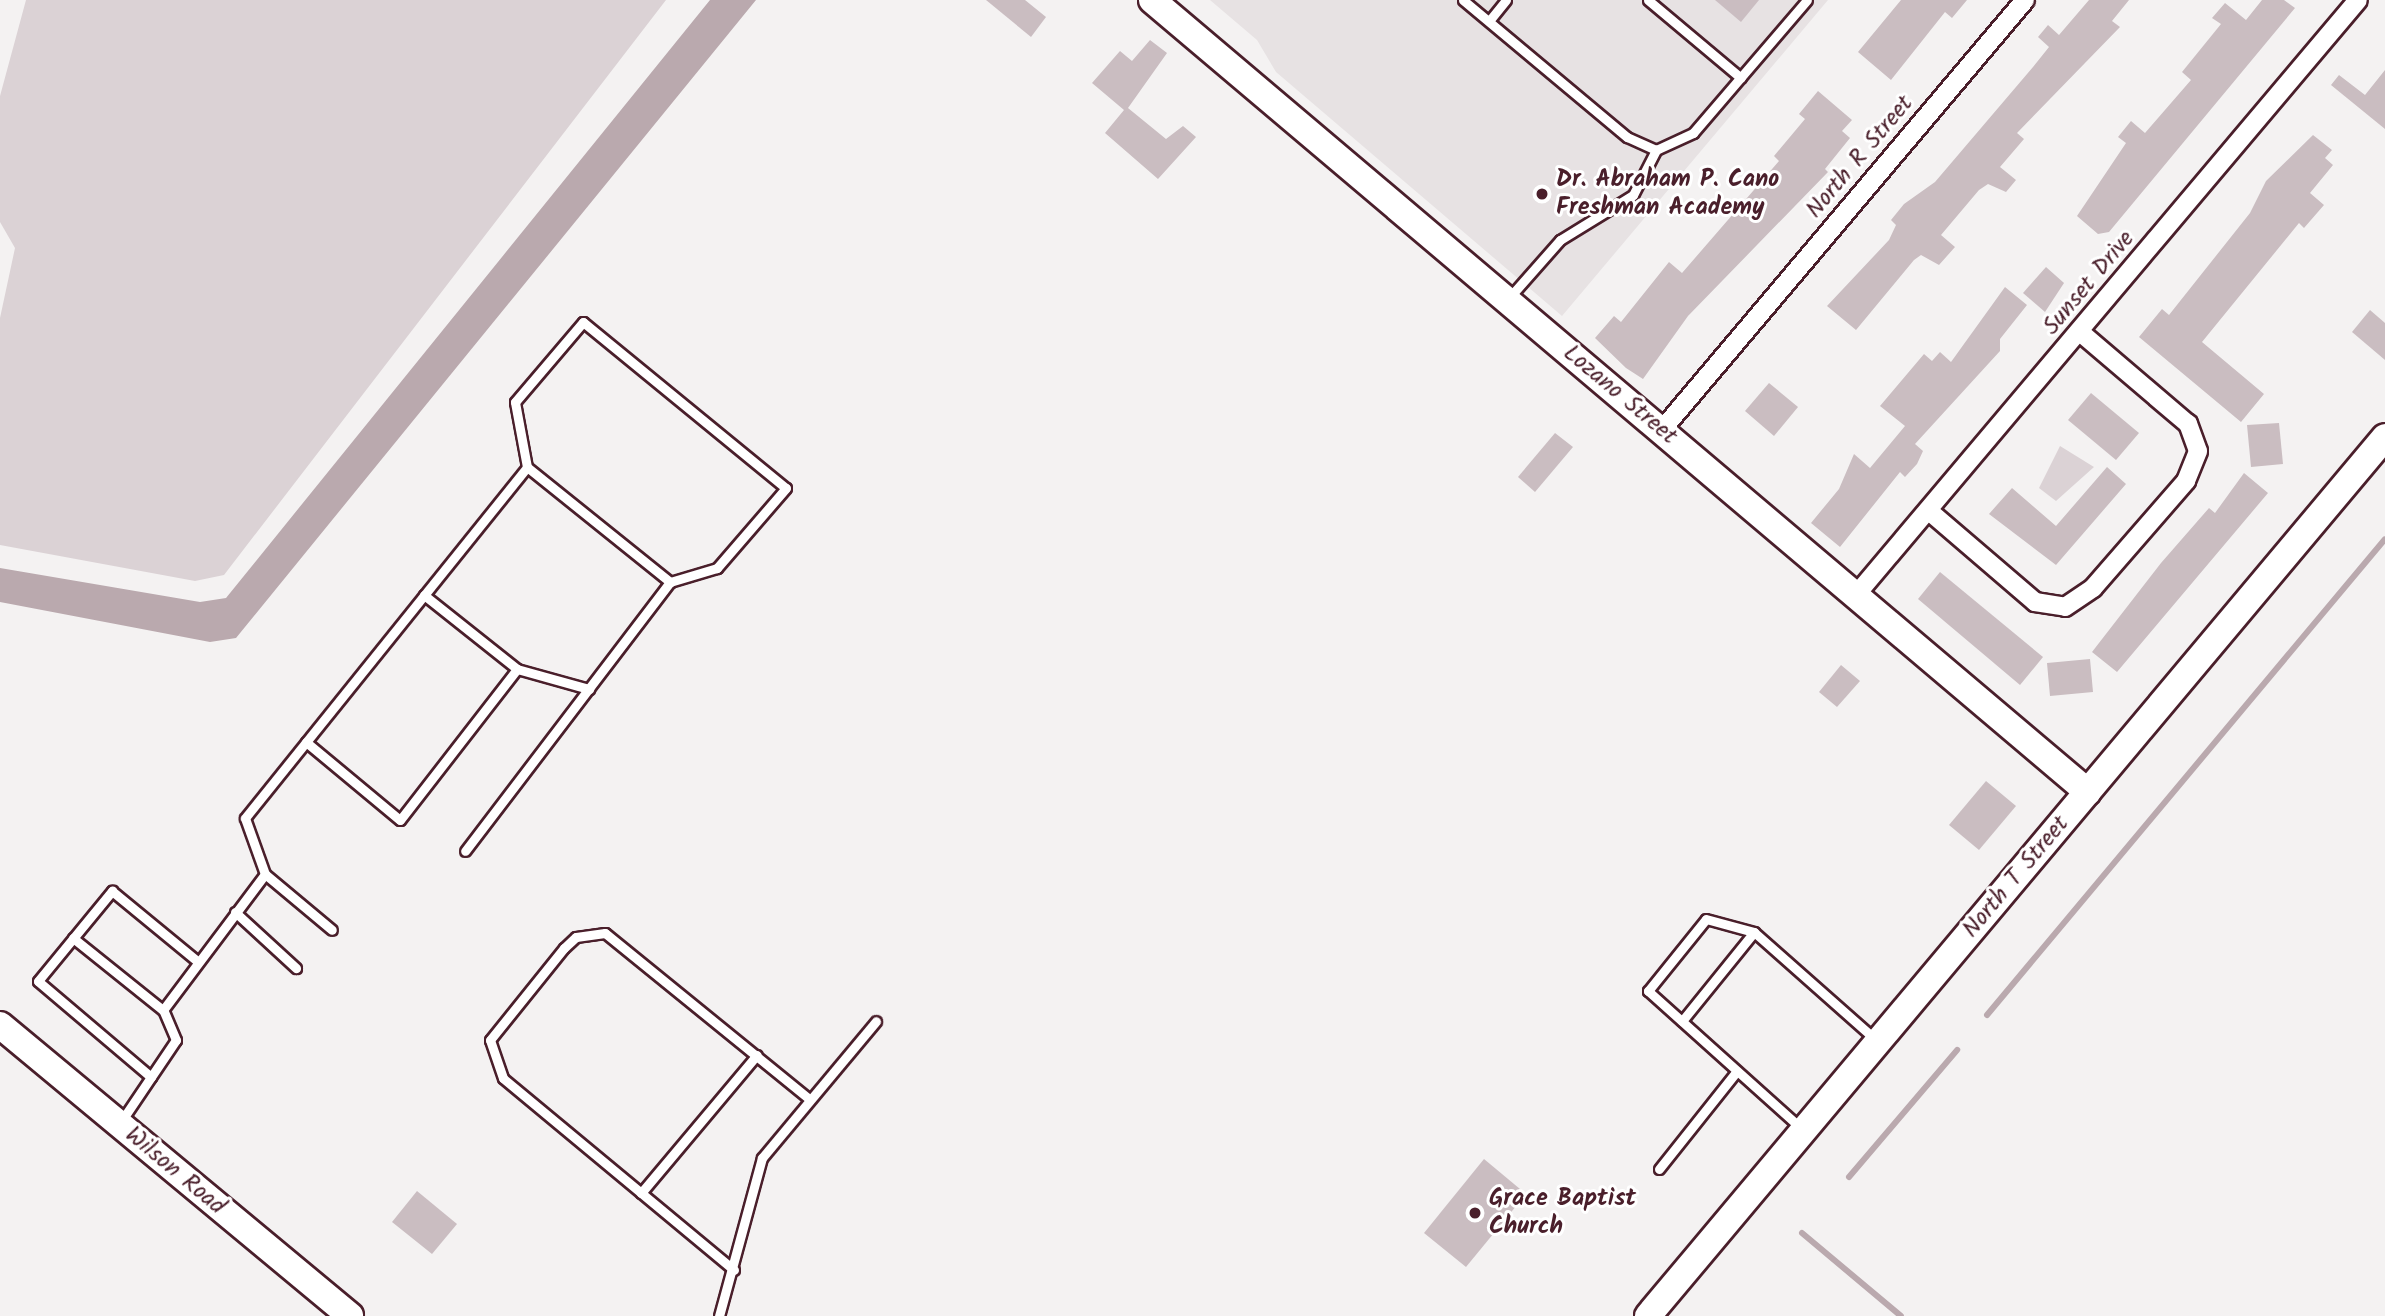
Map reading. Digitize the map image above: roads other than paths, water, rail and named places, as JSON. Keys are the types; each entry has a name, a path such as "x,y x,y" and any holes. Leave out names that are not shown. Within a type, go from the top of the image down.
{"street":[{"name":"Lozano Street","path":"1152,0 2088,792"},
{"name":"North R Street","path":"1661,431 2025,0"},
{"name":"Sunset Drive","path":"1856,595 2358,0"},
{"path":"1929,511 2035,602 2064,607 2093,588 2186,481 2198,451 2188,424 2080,332"},
{"name":"North T Street","path":"1648,1316 2385,437"},
{"name":"Wilson Road","path":"0,1026 350,1316"}],"lane":[{"path":"1463,0 1627,137 1656,150"},
{"path":"1489,21 1506,0"},
{"path":"1648,0 1741,78"},
{"path":"1507,300 1560,240 1633,195 1656,150 1693,134 1807,0"},
{"path":"465,851 670,582 718,568 786,488 583,321 515,402 527,467 670,582"},
{"path":"332,930 265,874 245,818 527,467"},
{"path":"424,595 517,669 589,689"},
{"path":"306,742 400,820 517,669"},
{"path":"163,1010 197,960 265,874"},
{"path":"151,1077 38,981 112,891 197,960"},
{"path":"234,912 296,968"},
{"path":"1803,1130 1648,991 1706,919 1754,932 1878,1042"},
{"path":"1682,1021 1754,932"},
{"path":"734,1270 503,1078 491,1053 496,1030 564,948 590,933 618,939 809,1098"},
{"path":"73,938 163,1010 176,1040 119,1124"},
{"path":"719,1316 734,1270 762,1158 809,1098 876,1021"},
{"path":"641,1192 757,1055"},
{"path":"1658,1169 1737,1071"}],"waterway":[{"path":"1987,1015 2385,539"},
{"path":"1849,1177 1957,1050"},
{"path":"1802,1233 1901,1316"}],"place":[{"name":"Dr. Abraham P. Cano Freshman Academy","path":"1542,194"},
{"name":"Grace Baptist Church","path":"1475,1213"}]}
